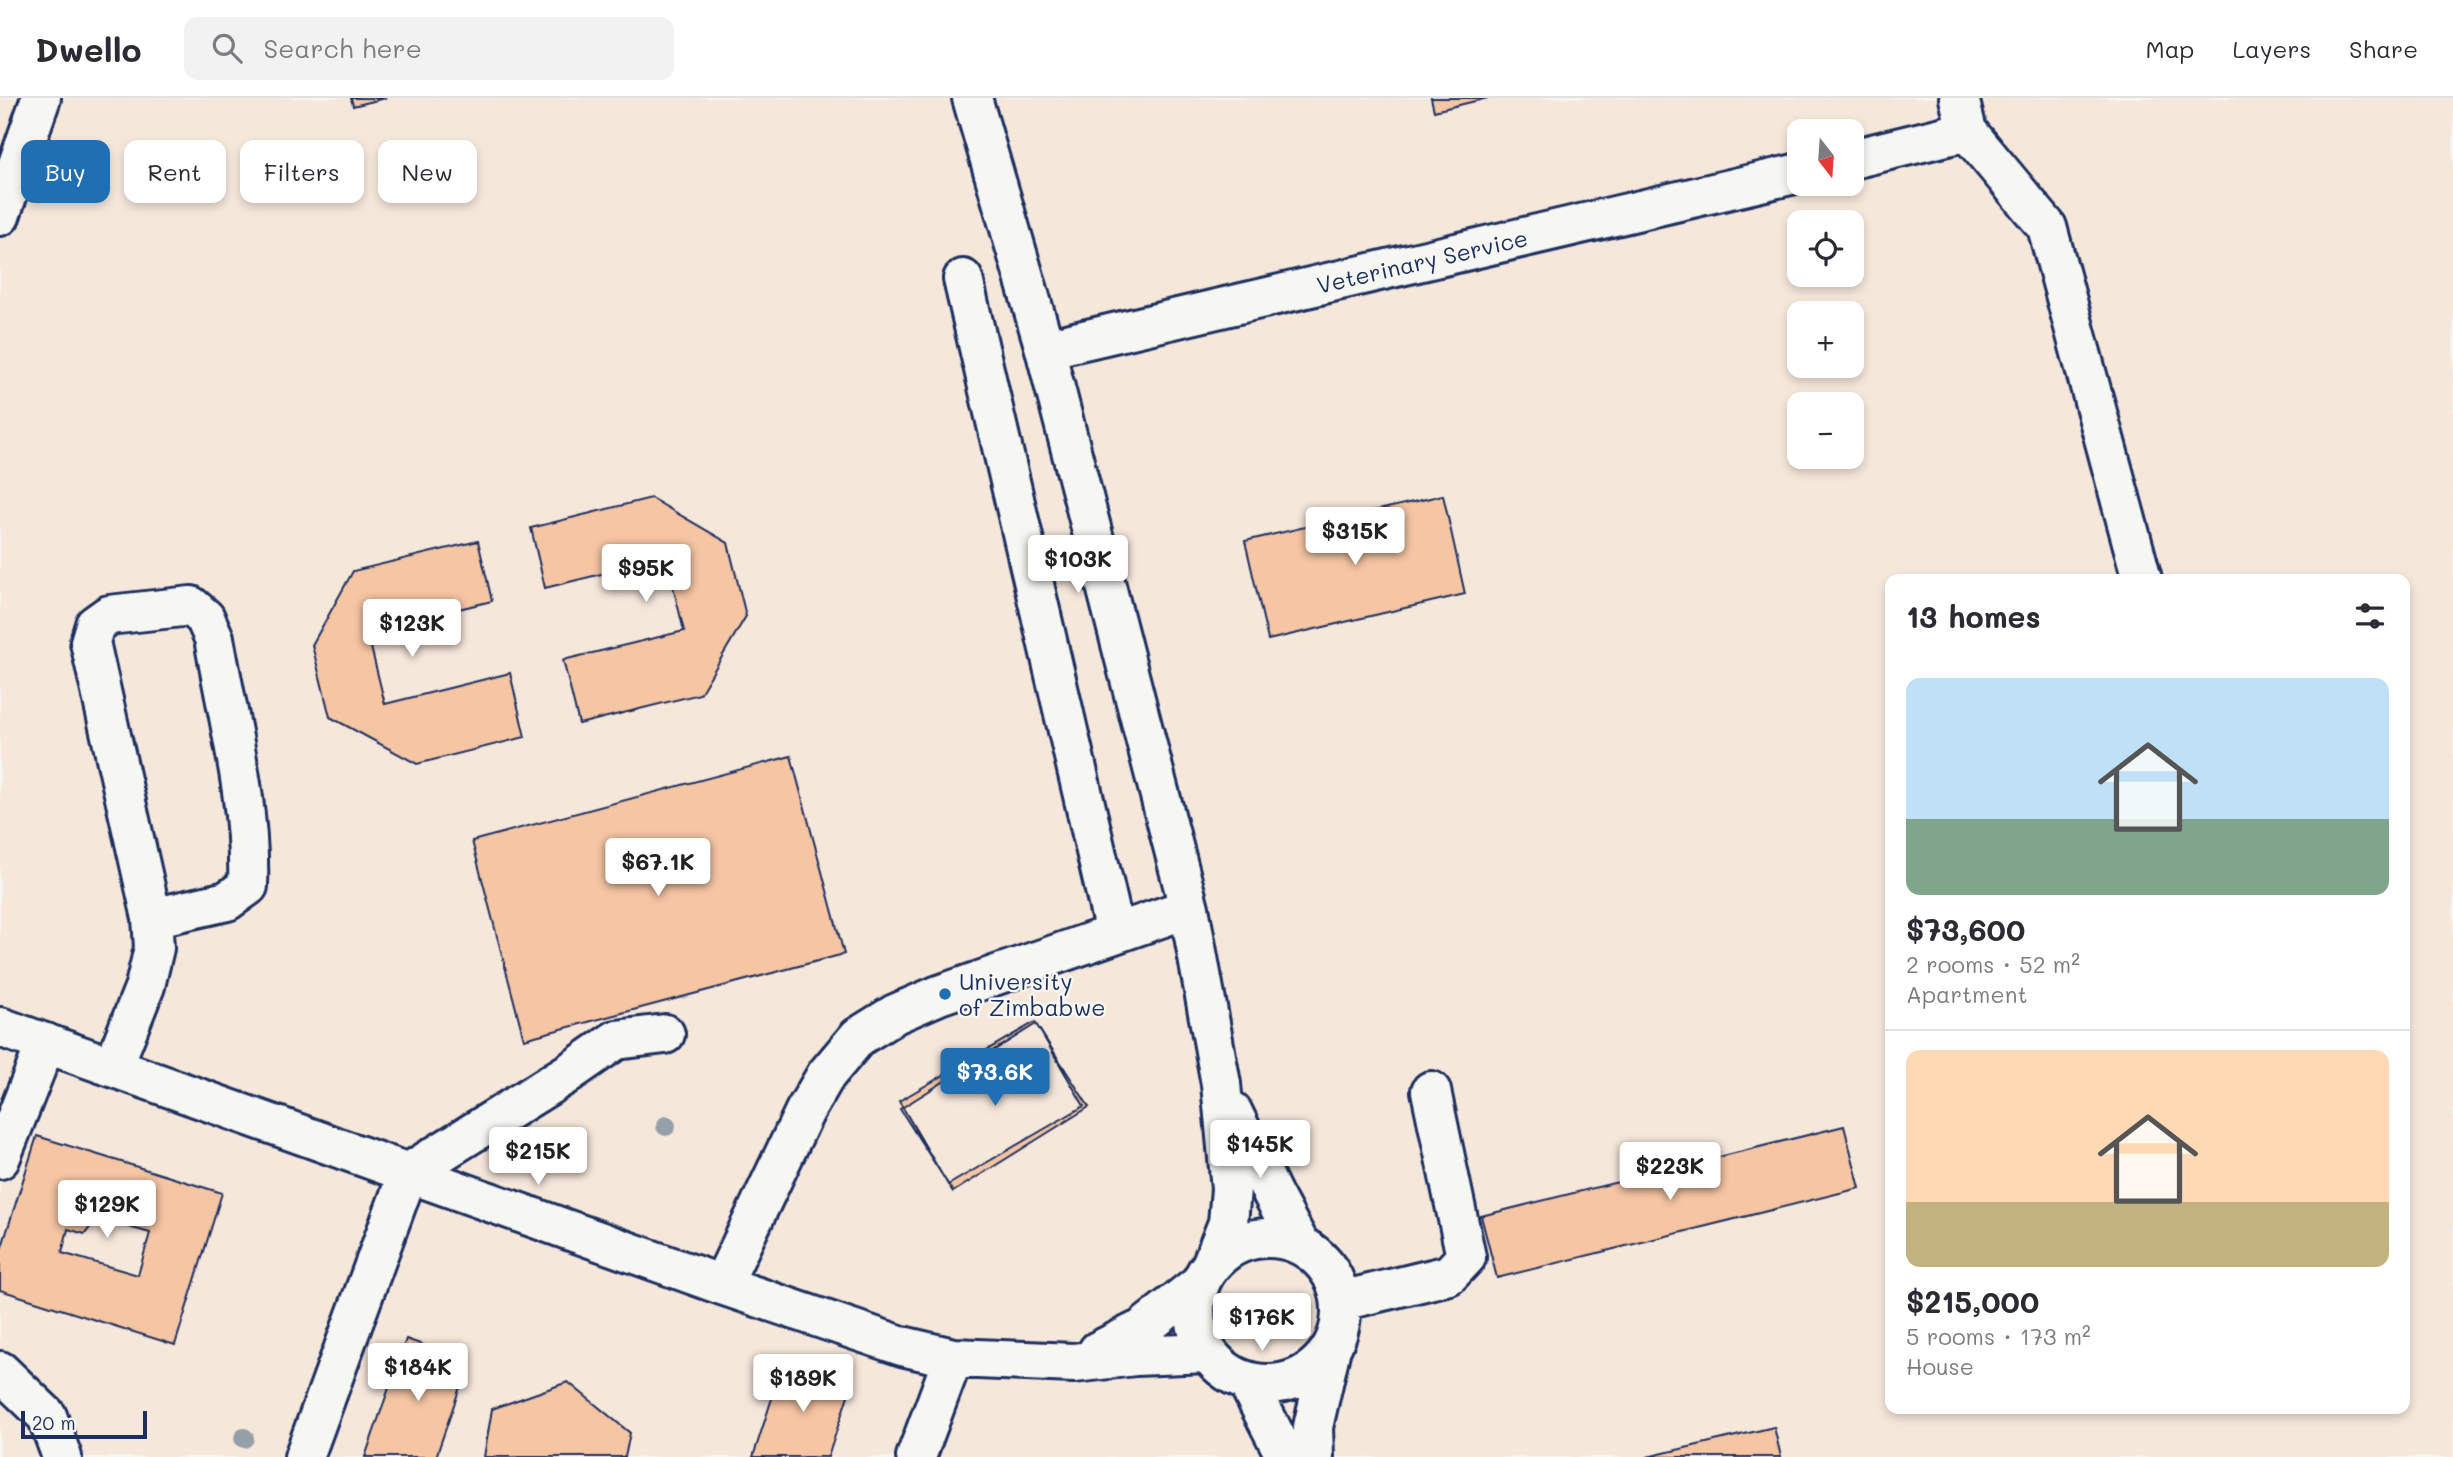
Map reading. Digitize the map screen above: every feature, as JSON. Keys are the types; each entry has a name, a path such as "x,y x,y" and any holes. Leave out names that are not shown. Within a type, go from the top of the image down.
{"street":[{"path":"0,216 41,98"},
{"path":"972,98 1045,349 1189,908 1221,1084 1231,1189 1228,1223 1195,1308 1197,1332 1208,1353 1225,1370 1247,1381 1271,1384 1294,1379 1315,1366 1331,1348"},
{"path":"1864,154 1963,114 2047,227 2140,574"},
{"name":"Veterinary Service","path":"1045,349 1787,176"},
{"path":"963,279 1115,933"},
{"path":"113,1067 145,986 154,948 152,918 90,642 95,625 109,615 191,606 205,618 214,638 240,786 249,861 248,886 227,901 152,918"},
{"path":"722,1284 805,1111 826,1075 858,1037 895,1014 939,995 1189,908"},
{"path":"0,1027 902,1346 953,1358 1074,1363 1135,1356 1208,1353"},
{"path":"304,1457 408,1172 567,1074 616,1040 665,1034"},
{"path":"0,1159 46,1044"},
{"path":"1221,1084 1241,1133 1300,1245"},
{"path":"1341,1301 1449,1275 1466,1257 1431,1091"},
{"path":"1074,1363 1142,1329 1206,1274 1231,1248 1253,1239 1277,1238 1300,1245 1320,1259 1334,1279 1341,1301 1340,1326 1331,1348 1312,1427 1314,1457"},
{"path":"916,1457 953,1358"},
{"path":"0,1371 47,1416 62,1457"},
{"path":"1247,1381 1286,1457"}],"shaded area":[{"name":"University of Zimbabwe","path":"0,98 2453,98 2453,1457 0,1457"}],"building":[{"path":"351,98 386,98 353,106"},
{"path":"1431,98 1488,98 1434,111"},
{"path":"1443,495 1465,594 1268,640 1245,541"},
{"path":"651,498 728,543 746,616 700,694 579,724 563,660 684,631 666,558 545,588 531,528"},
{"path":"478,541 492,601 367,631 385,704 510,673 525,737 417,764 330,717 312,645 353,571"},
{"path":"791,756 844,954 524,1039 472,841"},
{"path":"1035,1022 1084,1106 948,1185 899,1101"},
{"path":"1036,1024 1089,1107 953,1192 900,1109"},
{"path":"1844,1126 1860,1188 1497,1278 1481,1216"},
{"path":"37,1136 222,1193 175,1345 0,1290 0,1253","holes":["97,1218 150,1233 138,1275 62,1253 68,1229 85,1234"]},
{"path":"406,1339 469,1361 436,1457 365,1457"},
{"path":"784,1361 852,1383 828,1457 753,1457"},
{"path":"568,1382 630,1433 625,1457 484,1457 492,1409"},
{"path":"1774,1427 1781,1457 1647,1457"}],"place":[{"name":"University of Zimbabwe","path":"945,994"}]}
